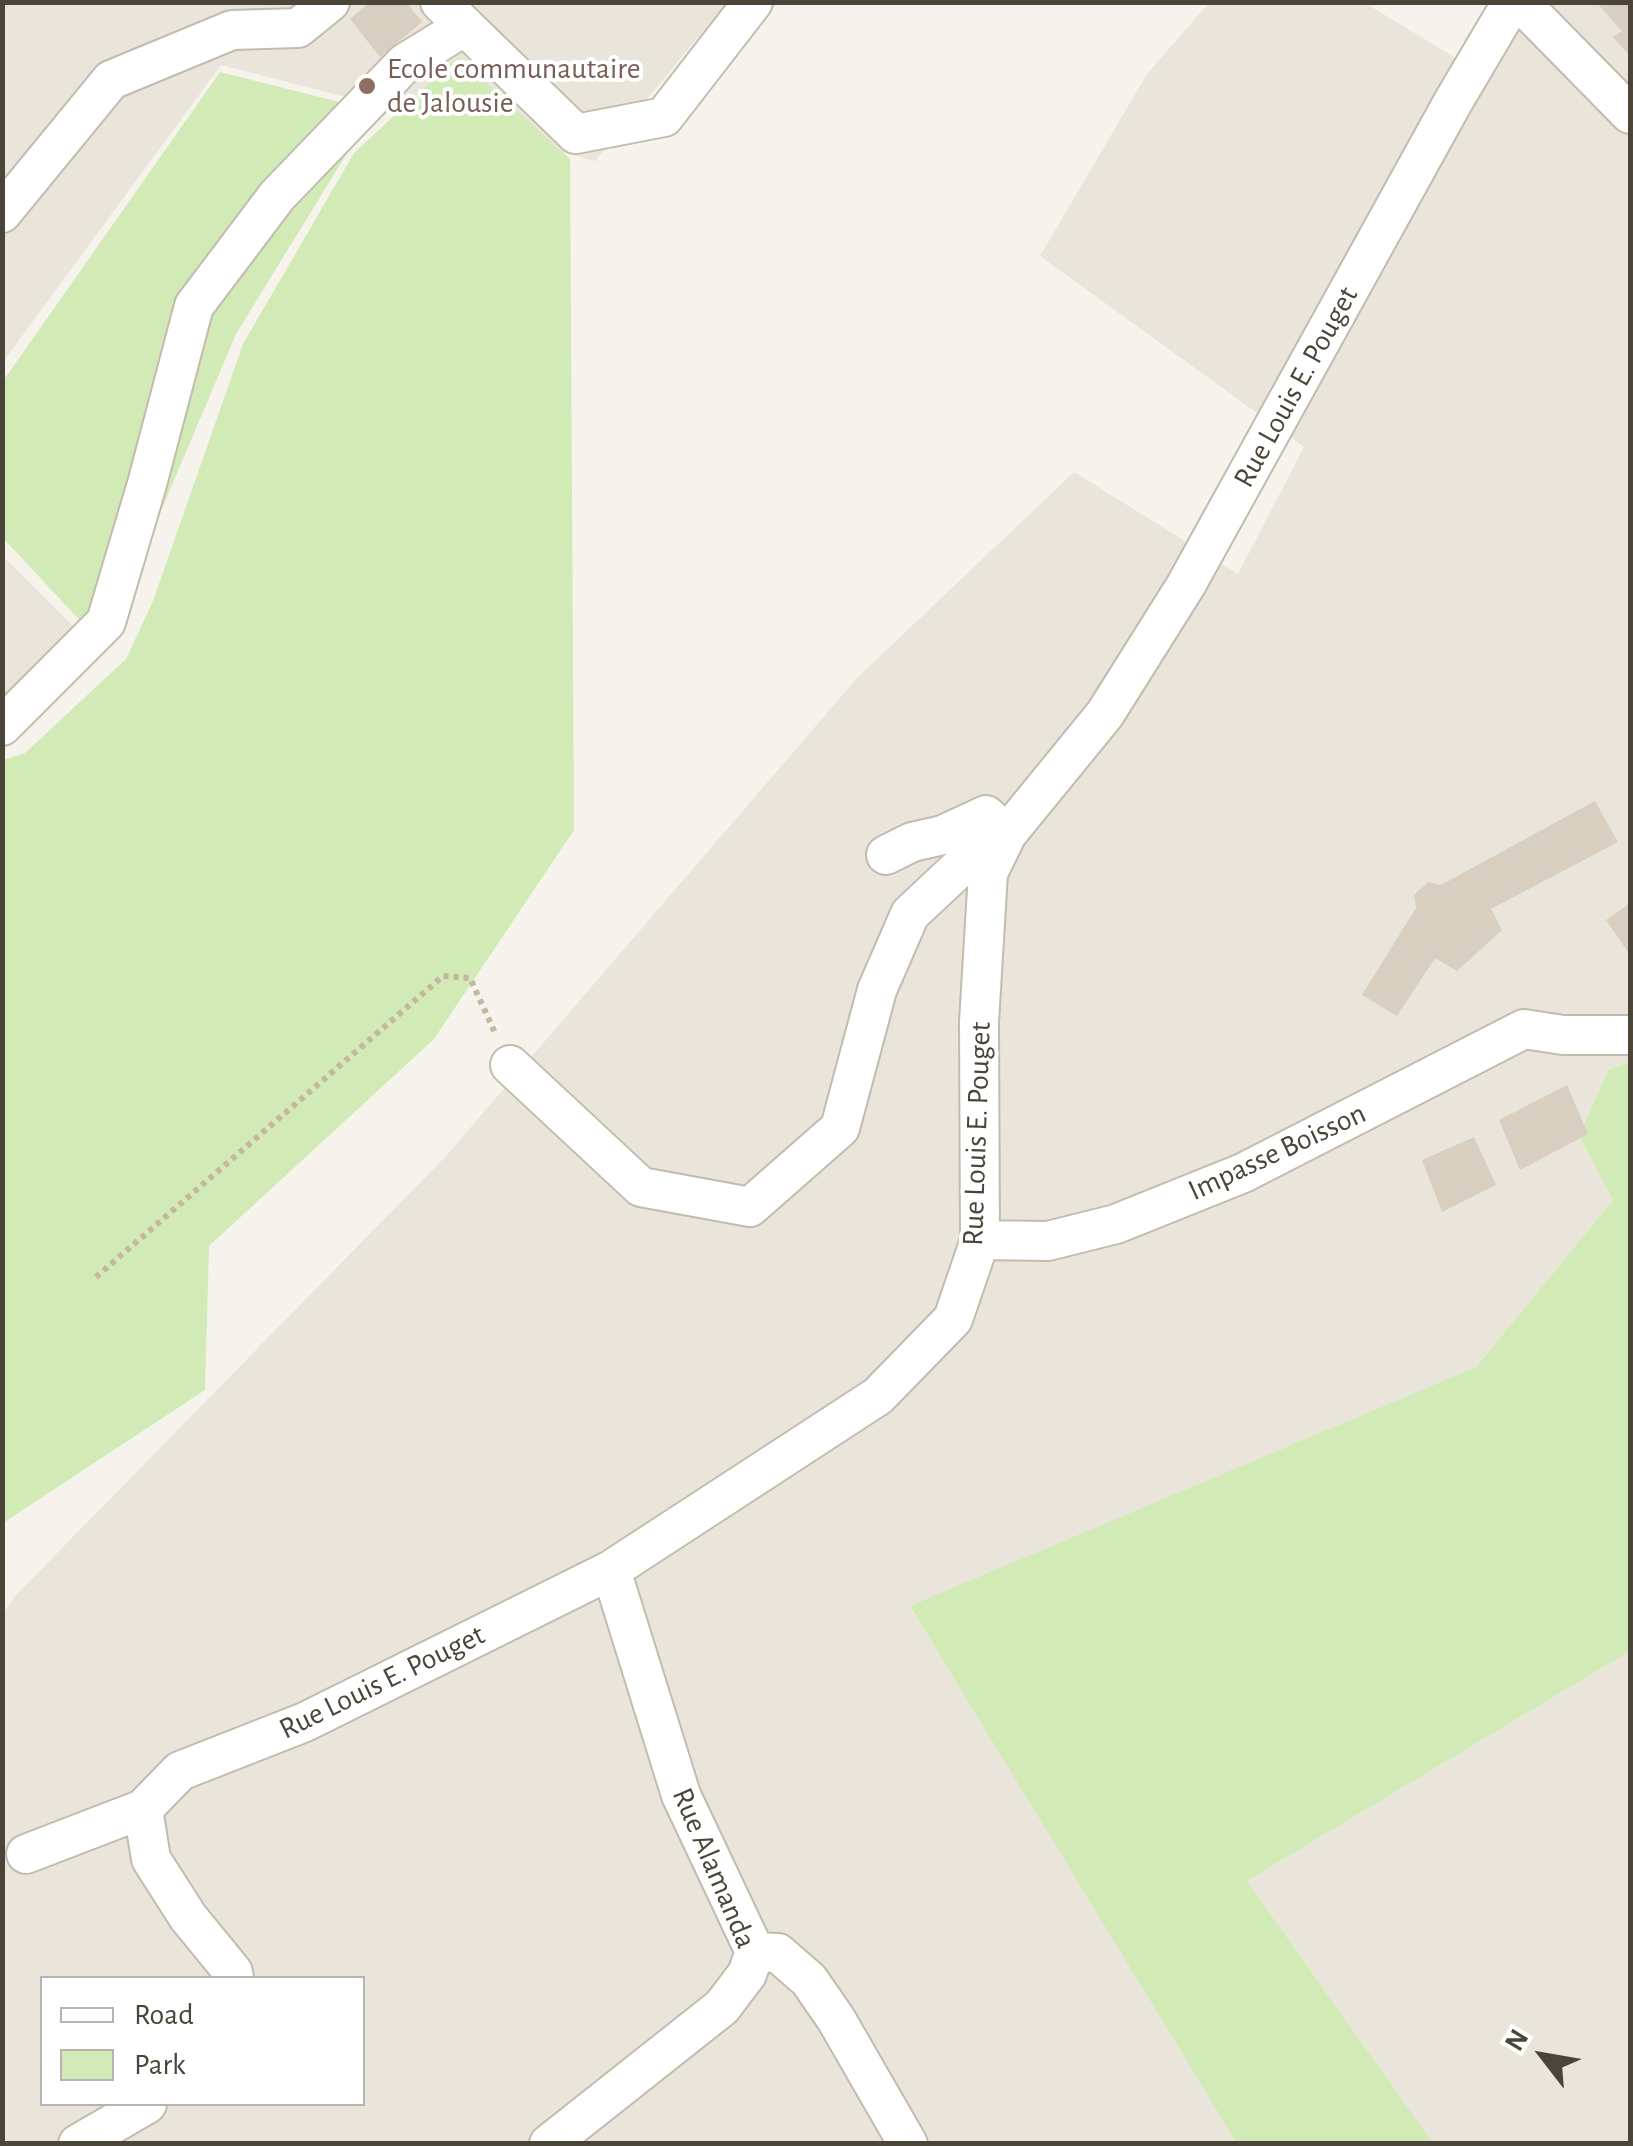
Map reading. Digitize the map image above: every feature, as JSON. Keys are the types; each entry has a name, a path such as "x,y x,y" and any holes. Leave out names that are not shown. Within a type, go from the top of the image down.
{"street":[{"path":"2,213 111,80 232,30 298,28 330,2"},
{"path":"2,726 106,622 194,306 277,196 453,14 576,134 664,116 754,2"},
{"path":"1516,2 1630,114"},
{"name":"Rue Louis E. Pouget","path":"143,1809 180,1771 305,1722 612,1570 878,1396 953,1320 980,1240 980,1022 988,873 1007,834 1105,714 1186,585 1453,102 1516,2"},
{"path":"510,1065 642,1187 750,1207 840,1128 877,990 910,914 972,856 1007,834 986,815 886,855"},
{"name":"Impasse Boisson","path":"980,1240 1048,1241 1116,1224 1243,1173 1524,1029 1562,1035 1630,1035"},
{"name":"Rue Alamanda","path":"550,2144 722,2006 747,1974 755,1952 681,1795 612,1570"},
{"path":"26,1854 143,1809 151,1859 234,1976"},
{"path":"755,1952 778,1953 809,1980 836,2018 908,2144"},
{"path":"78,2144 144,2106"}],"path":[{"path":"96,1277 443,976 470,978 510,1065"}],"shaded area":[{"path":"3,3 727,3 595,161 221,65 3,362"},
{"path":"1209,3 1365,3 1487,77 1537,3 1630,3 1630,1062 1608,1070 1579,1136 1613,1200 1476,1367 910,1607 1252,2143 3,2144 2,1615 16,1595 446,1156 857,678 1074,472 1238,574 1304,447 1040,256 1147,74"},
{"path":"2,555 73,626 3,701 2,701"},
{"path":"1630,1651 1630,2143 1433,2143 1247,1881"}],"green space":[{"path":"458,57 570,159 574,830 434,1039 209,1246 205,1390 3,1523 3,760 25,753 126,659 153,601 243,344 354,153"},
{"path":"220,72 383,113 349,150 236,334 122,603 86,627 3,538 3,381"},
{"path":"1630,1062 1630,1651 1247,1881 1433,2143 1237,2143 910,1606 1476,1367 1613,1200 1579,1136 1608,1070"}],"building":[{"path":"370,2 406,2 422,22 380,57 350,19"},
{"path":"1596,2 1630,2 1630,56 1613,37 1622,31"},
{"path":"1595,801 1618,842 1491,909 1502,930 1457,971 1435,958 1397,1016 1362,995 1416,908 1414,895 1428,882 1441,885"},
{"path":"1630,903 1630,955 1606,920"},
{"path":"1567,1085 1588,1134 1520,1170 1499,1120"},
{"path":"1474,1137 1496,1185 1442,1212 1422,1160"}],"place":[{"name":"Ecole communautaire de Jalousie","path":"367,86"}]}
